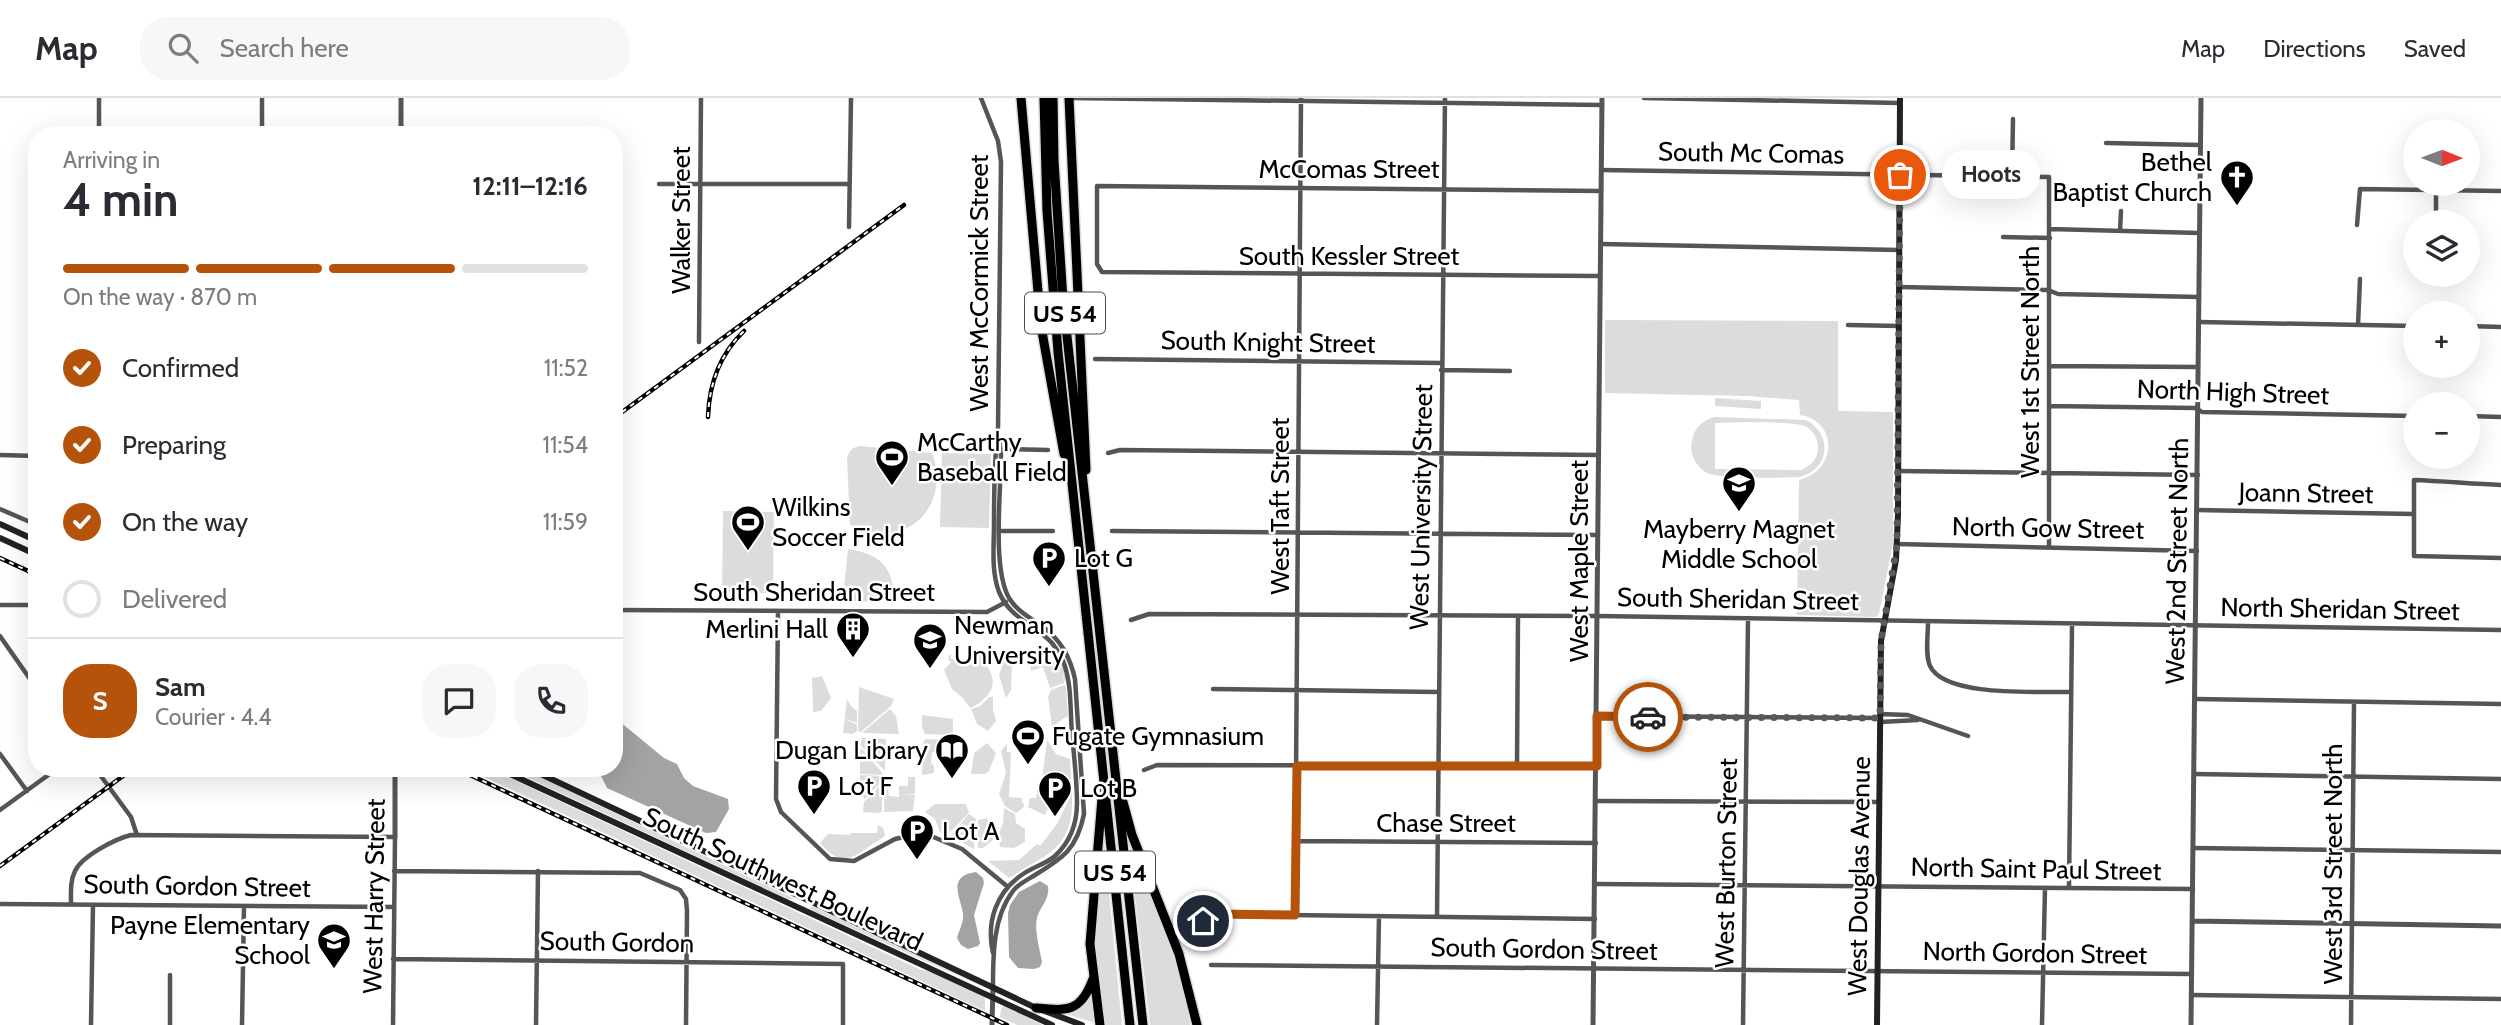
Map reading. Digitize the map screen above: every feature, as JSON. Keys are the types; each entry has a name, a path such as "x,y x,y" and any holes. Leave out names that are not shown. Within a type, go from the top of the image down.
{"highway":[{"path":"1021,98 1044,346 1065,456 1073,482"},
{"name":"US 54","path":"1044,98 1053,290 1130,1025"},
{"name":"US 54","path":"1053,98 1062,288 1143,1025"},
{"path":"1069,98 1089,528"},
{"path":"1112,748 1128,825 1179,954 1195,1025"},
{"path":"1100,1025 1093,977 1090,921 1100,831 1103,761"},
{"path":"1036,1008 1073,1008 1083,999 1093,977"}],"main road":[{"name":"West Douglas Avenue","path":"1877,1025 1880,718 1884,621 1897,544 1900,100"},
{"path":"0,524 28,537"},
{"path":"0,538 28,551"},
{"name":"South Southwest Boulevard","path":"516,777 1052,1025"},
{"name":"South Southwest Boulevard","path":"547,777 1036,1008 1082,1025"}],"street":[{"path":"99,98 99,126"},
{"path":"262,98 262,126"},
{"path":"401,98 401,126"},
{"name":"Walker Street","path":"699,342 701,98"},
{"path":"849,227 851,98"},
{"name":"West McCormick Street","path":"981,98 998,141 1001,162 994,563 997,585 1007,602"},
{"path":"1069,98 1602,101"},
{"path":"1644,98 1900,100"},
{"name":"West 2nd Street North","path":"2191,1025 2201,98"},
{"name":"West Taft Street","path":"1295,915 1301,100"},
{"name":"West University Street","path":"1437,916 1445,101"},
{"name":"West Maple Street","path":"1593,1025 1602,101"},
{"path":"2012,177 2013,119"},
{"path":"2106,143 2200,145"},
{"name":"South Mc Comas","path":"1601,170 2049,177"},
{"name":"West 1st Street North","path":"2049,177 2049,546"},
{"path":"659,184 849,184"},
{"name":"McComas Street","path":"1098,269 1097,186 1601,191"},
{"path":"2357,225 2360,189 2403,190"},
{"path":"2480,191 2501,191"},
{"path":"2120,231 2121,211"},
{"path":"2050,229 2199,233"},
{"path":"2003,237 2050,238"},
{"path":"1601,244 1899,250"},
{"name":"South Kessler Street","path":"1098,269 1109,273 1600,276"},
{"path":"2358,325 2360,279"},
{"path":"1899,287 2199,297"},
{"path":"2199,323 2403,326"},
{"path":"1848,325 1899,326"},
{"path":"2480,326 2501,327"},
{"name":"South Knight Street","path":"1095,359 1441,363"},
{"path":"2049,366 2198,367"},
{"path":"1441,370 1510,371"},
{"name":"North High Street","path":"2049,406 2403,416"},
{"path":"2480,416 2501,417"},
{"name":"West McCormick Street","path":"998,428 1001,449 1001,575 1007,602"},
{"path":"1001,449 1048,450"},
{"path":"1108,453 1120,450 1299,451 1599,456"},
{"path":"0,456 28,456"},
{"path":"1898,471 2198,475"},
{"path":"2501,485 2414,480 2414,556 2501,558"},
{"path":"0,509 28,521"},
{"name":"Joann Street","path":"2197,510 2414,514"},
{"path":"1000,531 1053,531"},
{"path":"1112,531 1599,535"},
{"name":"North Gow Street","path":"1897,544 2197,551"},
{"path":"993,953 990,938 992,917 1001,896 1022,875 1046,862 1063,847 1073,830 1077,800 1068,681 1063,661 1052,643 1018,618 1007,602"},
{"path":"992,1025 993,953 1004,903 1013,891 1062,858 1076,839 1084,814 1072,665 1067,653 1052,634 1007,602"},
{"name":"South Sheridan Street","path":"623,610 987,612 1007,602"},
{"path":"0,605 28,605"},
{"path":"778,611 776,799 781,813 830,859 854,861 895,839 914,835 931,836 962,849 1013,891"},
{"name":"South Sheridan Street","path":"1131,620 1149,614 1598,616 1884,621"},
{"path":"1517,766 1518,616"},
{"name":"West Burton Street","path":"1743,1025 1748,618"},
{"name":"North Sheridan Street","path":"1884,621 2501,630"},
{"path":"1928,623 1928,659 1931,669 1939,677 1975,690 2071,692"},
{"path":"2069,888 2072,625"},
{"path":"0,636 28,676"},
{"path":"1213,689 1438,692"},
{"path":"2195,699 2501,704"},
{"name":"West 3rd Street North","path":"2351,1025 2354,702"},
{"path":"1597,716 1919,719 1968,736"},
{"path":"0,754 27,791"},
{"path":"1144,769 1157,765 1597,766"},
{"path":"2194,774 2501,779"},
{"path":"0,810 46,777"},
{"path":"102,777 131,817 137,835"},
{"name":"West Harry Street","path":"393,1025 395,777"},
{"path":"1596,801 1879,802"},
{"path":"71,904 72,881 78,866 115,841 137,835 395,837"},
{"name":"Chase Street","path":"1296,841 1595,843"},
{"path":"2193,848 2501,852"},
{"path":"394,871 640,873 680,891 686,899 686,1025"},
{"path":"536,1025 538,871"},
{"name":"North Saint Paul Street","path":"1595,884 2193,889"},
{"path":"2042,1025 2045,888"},
{"name":"South Gordon Street","path":"0,904 394,907"},
{"path":"91,1025 93,905"},
{"path":"242,1025 244,906"},
{"path":"1203,927 1203,916 1214,914 1595,919"},
{"path":"1377,1025 1379,916"},
{"path":"2192,921 2501,926"},
{"name":"South Gordon","path":"393,959 841,964 843,1025"},
{"name":"South Gordon Street","path":"1211,965 1877,971"},
{"name":"North Gordon Street","path":"1877,971 2192,974"},
{"path":"170,975 170,1025"},
{"path":"2192,995 2501,999"}],"shaded area":[{"path":"1605,320 1838,321 1838,411 1893,412 1893,543 1879,614 1876,617 1797,615 1799,480 1812,475 1821,466 1828,446 1827,436 1821,426 1800,415 1799,400 1747,396 1605,393"},
{"path":"1715,398 1761,401 1761,409 1715,406"},
{"path":"1713,417 1806,420 1821,434 1824,442 1822,459 1810,473 1800,477 1738,477 1707,473 1696,463 1691,445 1697,429","holes":["1715,423 1799,424 1811,430 1817,439 1817,454 1812,462 1801,470 1715,469"]},
{"name":"McCarthy Baseball Field","path":"860,446 932,453 937,478 935,490 932,502 918,521 907,528 886,533 856,531 850,524 847,459 851,450"},
{"path":"942,453 991,454 989,528 940,527"},
{"name":"Wilkins Soccer Field","path":"723,511 774,512 773,593 722,593"},
{"path":"848,549 869,554 883,564 891,578 894,599 861,601 843,597"},
{"path":"1055,650 1063,667 1066,680 1065,682 1063,673 1064,683 1050,688 1043,667 1031,671 1030,661 1059,662 1061,665"},
{"path":"949,655 951,659 979,659 980,655 983,655 990,671 993,682 990,692 970,708 952,689 944,670 951,662 948,660"},
{"path":"1004,661 1012,661 1011,690 1006,698 999,675"},
{"path":"822,676 831,698 821,711 813,712 812,678"},
{"path":"1064,685 1068,719 1067,716 1052,727 1048,697 1051,690"},
{"path":"859,687 894,699 891,706 861,732 858,731"},
{"path":"989,697 993,697 996,721 988,731 977,724 971,709 980,706"},
{"path":"847,699 857,711 857,723 845,719 857,725 857,731 853,734 843,733"},
{"path":"890,709 896,716 899,734 862,733"},
{"path":"922,715 953,719 953,735 925,734"},
{"path":"623,724 664,758 677,764 684,778 693,786 728,799 729,809 716,832 706,833 607,788 602,777 623,777"},
{"path":"862,738 886,739 885,771 860,745"},
{"path":"926,739 953,740 952,750 932,752 934,773 922,775 923,743"},
{"path":"1047,740 1056,754 1070,759 1071,780 1061,780 1071,781 1072,810 1070,822 1061,842 1053,850 1009,878 988,861 1019,860 1037,844 1040,846 1057,824 1071,795 1067,793 1070,784 1066,783 1064,786 1060,785 1060,782 1045,815 1028,807 1030,798 1036,798 1039,781 1042,781"},
{"path":"987,743 996,753 989,771 985,774 971,774 974,753"},
{"path":"1007,744 1007,752 1011,752 1009,797 1022,798 1024,803 1024,807 1016,813 1005,806 999,794 1006,773 1001,751"},
{"path":"862,749 884,775 860,774"},
{"path":"860,775 885,778 865,799 860,793"},
{"path":"484,777 507,777 919,969 985,996 985,1011"},
{"path":"526,777 540,777 795,899 788,899"},
{"path":"887,777 889,796 899,797 899,786 908,786 908,777 915,777 915,794 902,794 915,795 913,811 884,812 884,799 890,799 884,798"},
{"path":"882,784 882,811 863,812 864,802"},
{"path":"935,804 966,804 969,813 947,835 940,832 935,819 925,812"},
{"path":"1004,808 1015,814 1016,823 1025,829 1025,842 1014,848 1000,847 998,836 1003,823"},
{"path":"969,814 976,819 974,849 950,836"},
{"path":"987,818 993,840 983,848 978,848 978,820"},
{"path":"878,825 883,828 885,835 860,853 847,858 836,857 820,843 828,834 877,833"},
{"path":"1128,835 1175,952 1190,1025 1150,1025"},
{"path":"1102,843 1122,1025 1105,1025 1093,941"},
{"path":"976,872 983,878 984,883 974,915 980,943 968,949 961,945 957,938 963,917 958,883 966,874"},
{"path":"1040,881 1048,886 1046,899 1036,923 1042,962 1040,967 1034,969 1018,968 1009,957 1010,905 1019,892"},
{"path":"809,907 814,907 983,987 813,911"},
{"path":"1091,995 1096,1023 1066,1014 1082,1006"},
{"path":"1004,1006 1043,1025 1017,1025 1000,1017"}],"railway":[{"path":"623,411 904,205"},
{"path":"708,417 717,371 728,350 744,331"},
{"path":"0,558 28,571"},
{"path":"0,866 122,777"},
{"path":"474,777 1007,1025"}],"way so far":[{"path":"1648,717 1880,718 1881,641 1897,544 1900,175"}],"place":[{"name":"Hoots","path":"1900,175"},
{"name":"Bethel Baptist Church","path":"2237,207"},
{"name":"McCarthy Baseball Field","path":"892,487"},
{"name":"Mayberry Magnet Middle School","path":"1739,513"},
{"name":"Wilkins Soccer Field","path":"748,552"},
{"name":"Lot G","path":"1049,588"},
{"name":"Merlini Hall","path":"853,659"},
{"name":"Newman University","path":"930,670"},
{"name":"Fugate Gymnasium","path":"1028,766"},
{"name":"Dugan Library","path":"952,780"},
{"name":"Lot F","path":"814,816"},
{"name":"Lot B","path":"1055,818"},
{"name":"Lot A","path":"917,861"},
{"name":"Payne Elementary School","path":"334,970"}],"route":[{"path":"1203,921 1203,916 1214,914 1295,915 1297,766 1597,766 1597,716 1648,717"}]}
